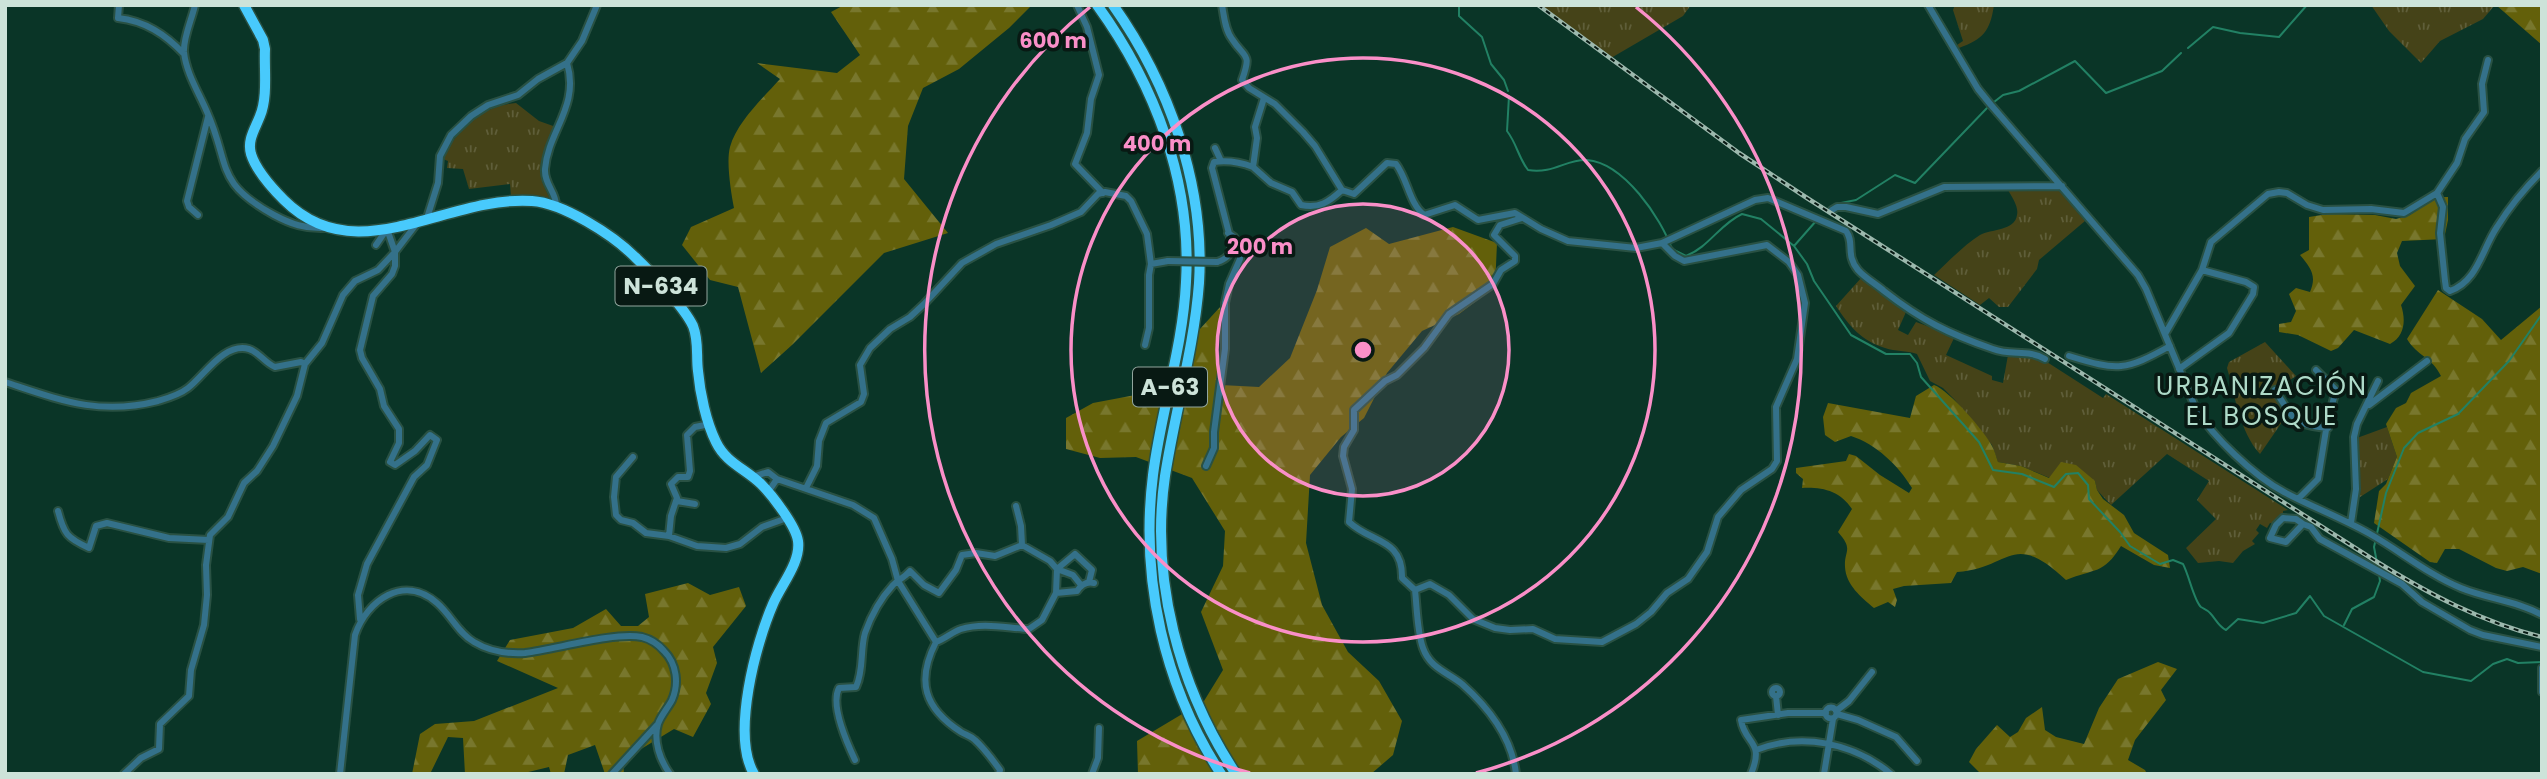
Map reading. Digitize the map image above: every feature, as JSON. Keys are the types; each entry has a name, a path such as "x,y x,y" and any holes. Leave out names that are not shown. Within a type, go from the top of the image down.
{"highway":[{"name":"N-634","path":"244,5 265,49 263,106 250,140 251,155 276,192 289,205 325,228 352,233 387,229 469,208 513,201 556,205 571,212 635,256 687,317 696,337 699,378 716,442 725,456 768,492 787,518 798,540 795,559 773,604 758,647 747,693 746,752 754,774"},
{"name":"A-63","path":"1097,5 1138,68 1156,106 1170,148 1179,190 1187,281 1181,334 1153,474 1149,516 1150,557 1154,602 1169,661 1187,710 1221,774"},
{"name":"A-63","path":"1113,5 1149,62 1166,100 1181,142 1192,187 1198,233 1199,281 1194,332 1165,477 1162,557 1177,645 1193,694 1236,774"}],"street":[{"path":"119,5 118,18 144,23 167,37 184,54 209,115 220,156 239,193 286,221 306,229 325,228"},
{"path":"184,54 195,5"},
{"path":"124,774 141,758 159,749 160,724 189,696 191,670 204,625 209,540 213,531 228,517 244,483 262,464 273,446 297,396 305,364 322,343 347,290 355,281 378,270 423,220 438,183 440,156 446,142 457,128 488,105 518,95 538,79 566,63 582,41 597,5"},
{"path":"1077,5 1087,27 1099,75 1091,99 1087,133 1074,164 1103,193"},
{"path":"1222,5 1232,39 1245,53 1247,64 1242,80 1275,104 1315,146 1342,190 1354,194 1387,163 1396,164 1404,174 1416,209 1424,215 1455,205 1478,220 1515,212 1568,240 1636,248 1664,242 1755,200 1768,198 1826,215 1850,237 1849,256 1859,272 1932,325 1996,351 2035,353 2045,359"},
{"path":"1928,5 1978,89 2138,275 2196,409 2206,426 2267,481 2298,499 2351,523 2461,588 2515,603 2542,615"},
{"path":"2165,334 2202,270 2211,242 2268,194 2287,193 2307,205 2323,210 2371,209 2404,213 2437,193 2457,163 2465,139 2484,112 2482,84 2488,60"},
{"path":"556,205 556,199 544,177 545,165 568,101 571,76 566,63"},
{"path":"1253,167 1257,138 1255,127 1264,98"},
{"path":"198,215 189,207 187,201 209,115"},
{"path":"1215,148 1221,161"},
{"path":"1151,264 1168,261 1217,262 1225,260 1230,254 1231,245 1212,168 1214,162 1239,162 1253,167 1271,183 1292,192 1301,205 1313,208 1329,202 1342,190"},
{"path":"2437,193 2443,207 2440,233 2446,288 2450,291 2458,288 2471,276 2495,229 2542,171"},
{"path":"1826,215 1836,207 1846,206 1878,214 1944,187 2062,186"},
{"path":"806,488 817,466 819,440 826,424 861,402 864,394 860,365 870,348 890,329 910,317 962,263 996,244 1081,212 1098,194 1126,196 1147,234 1151,264 1149,328 1145,345"},
{"path":"1516,774 1514,755 1497,722 1460,683 1435,667 1423,648 1415,590 1402,578 1400,562 1391,546 1361,533 1349,522 1352,489 1343,456 1344,447 1354,430 1354,410 1385,381 1397,375 1424,348 1449,314 1493,284 1501,270 1513,264 1515,256 1494,235 1500,225 1522,218"},
{"path":"376,245 387,229"},
{"path":"340,774 351,659 360,619 358,595 367,564 414,477 427,465 437,440 430,435 395,466 390,462 399,443 399,429 384,406 380,389 360,350 373,296 392,274 396,252 387,229"},
{"path":"1206,466 1214,448 1213,432 1225,349 1229,284 1240,259 1239,246 1228,233"},
{"path":"1415,590 1430,584 1450,595 1473,620 1495,628 1510,631 1533,629 1555,639 1602,642 1636,624 1651,612 1667,593 1688,579 1707,552 1718,517 1741,490 1772,469 1777,461 1776,407 1797,359 1804,316 1805,303 1798,275 1789,262 1768,245 1684,261 1675,256 1664,242"},
{"path":"2179,369 2229,333 2253,294 2254,287 2246,282 2202,270"},
{"path":"2069,356 2114,368 2149,358 2170,346"},
{"path":"5,382 77,405 113,407 154,402 180,393 227,353 243,348 253,350 275,367 296,362 305,364"},
{"path":"2365,408 2427,361"},
{"path":"2298,499 2318,479 2336,390 2316,370"},
{"path":"2351,523 2356,489 2354,437 2378,381"},
{"path":"2275,390 2301,425 2328,428"},
{"path":"669,536 671,516 677,501 671,486 678,477 688,477 691,471 687,435 695,427 710,424"},
{"path":"633,457 616,477 616,515 646,533 669,536 692,545 726,548 740,544 762,527 787,518"},
{"path":"752,477 768,472 777,479 853,505 874,518 898,581 936,642"},
{"path":"768,492 777,479"},
{"path":"677,501 695,504"},
{"path":"1016,506 1022,545"},
{"path":"58,511 68,536 89,548 96,526 100,524 118,525 169,538 209,540"},
{"path":"2303,524 2286,542 2270,538 2283,518 2296,519 2311,527 2320,539 2402,584 2422,602 2470,630 2542,648"},
{"path":"855,760 838,715 836,694 839,688 856,687 867,629 875,610 898,581 910,571 924,585 939,593 956,570 962,555 976,553 995,556 1022,545"},
{"path":"1022,545 1051,561 1057,569 1073,575 1081,585"},
{"path":"999,774 988,753 972,737 961,732 936,711 926,693 924,680 930,653 936,642 947,639 959,629 981,626 1029,629 1042,620 1056,593 1057,569 1075,554 1092,570 1092,583 1081,585 1077,592 1056,593"},
{"path":"360,619 370,606 386,596 412,592 428,596 472,641 490,650 522,653 622,637 643,637 655,642 670,658 675,670 676,684 672,699 656,736 659,754 670,774"},
{"path":"2542,668 2542,692"},
{"path":"1824,774 1835,715 1872,671"},
{"path":"1776,696 1778,715"},
{"path":"1751,774 1756,750 1752,739 1743,729 1741,720 1826,713 1830,708 1835,715 1858,720 1896,737 1917,761"},
{"path":"612,774 659,724"},
{"path":"1092,774 1098,758 1099,728"},
{"path":"1756,750 1769,745 1802,741 1829,744 1852,750 1879,764 1891,774"}],"green space":[{"path":"844,5 1032,5 1009,28 959,69 923,88 908,126 904,179 948,233 884,253 761,373 738,287 710,280 682,245 691,227 734,208 729,169 733,138 744,120 780,79 757,63 837,73 860,55 831,12"},
{"path":"1538,5 1691,5 1683,16 1611,58"},
{"path":"1955,5 1994,5 1990,22 1980,38 1959,48 1957,45 1963,41 1953,10"},
{"path":"2371,5 2495,5 2483,19 2440,41 2421,63 2389,31"},
{"path":"2496,5 2542,5 2542,45"},
{"path":"516,103 539,121 556,127 543,166 542,181 550,199 538,196 511,197 510,184 469,189 463,169 447,168 448,161 443,159 455,138 472,120 492,109"},
{"path":"2058,189 2085,221 2039,260 2037,269 2008,307 1999,307 1989,298 1980,305 1934,275 1980,235 2012,224 2017,209 2008,190"},
{"path":"2435,197 2448,197 2448,220 2444,239 2402,241 2397,253 2400,266 2415,286 2401,305 2403,327 2395,341 2390,344 2354,330 2338,348 2331,351 2298,335 2279,332 2279,324 2291,322 2296,311 2289,294 2296,288 2310,292 2312,286 2312,272 2300,255 2309,250 2309,217 2328,214 2375,215 2396,219 2410,215"},
{"path":"1453,227 1497,243 1495,287 1459,314 1422,331 1387,373 1364,418 1341,437 1310,475 1306,543 1322,605 1348,652 1379,681 1402,721 1393,755 1371,774 1138,774 1137,741 1204,701 1223,670 1201,612 1223,566 1225,531 1192,478 1136,457 1100,458 1066,449 1066,418 1093,403 1146,393 1166,382 1188,342 1221,306 1217,363 1221,385 1259,387 1290,358 1317,290 1330,247 1366,228 1389,244"},
{"path":"1862,277 1906,312 1898,330 1908,335 1916,322 1955,336 1946,355 1992,376 1992,380 2003,383 2008,355 2036,355 2103,398 2106,394 2288,510 2283,511 2283,516 2273,524 2270,523 2267,528 2260,524 2256,530 2259,533 2252,541 2255,544 2243,551 2233,563 2198,563 2186,548 2216,519 2197,500 2209,481 2167,454 2111,505 2097,490 2095,481 2050,478 2021,466 1998,462 1992,445 1954,399 1943,388 1930,381 1917,354 1889,349 1869,341 1851,326 1841,313 1836,306"},
{"path":"2438,290 2482,319 2501,340 2542,306 2542,574 2523,567 2507,571 2496,568 2459,549 2445,549 2437,563 2430,562 2374,523 2379,491 2386,484 2397,457 2386,424 2396,408 2406,403 2411,393 2441,376 2407,339"},
{"path":"2265,342 2296,376 2275,390 2289,412 2260,454 2243,425 2227,368 2229,362"},
{"path":"1934,385 1941,388 1975,422 1992,446 1998,462 2021,466 2049,478 2061,462 2076,465 2095,481 2103,499 2124,515 2134,533 2168,555 2170,568 2154,565 2121,546 2103,566 2066,580 2034,557 2011,555 1975,569 1957,572 1951,583 1893,589 1897,600 1895,607 1888,602 1874,608 1855,590 1846,573 1847,547 1838,532 1852,509 1842,498 1830,491 1802,488 1803,479 1796,473 1796,468 1846,461 1849,454 1856,456 1909,493 1912,488 1906,479 1878,450 1851,436 1835,442 1825,435 1823,417 1828,403 1910,418 1916,396"},
{"path":"2387,427 2397,457 2388,479 2357,499 2357,438"},
{"path":"688,583 710,595 739,587 746,606 713,647 717,663 706,693 711,704 693,737 674,729 623,760 624,774 605,774 595,745 568,755 564,774 551,774 549,767 520,774 465,774 463,738 448,737 430,774 412,774 420,734 435,724 474,721 558,688 497,661 510,640 573,628 606,609 621,626 638,626 649,617 645,594"},
{"path":"2158,662 2177,669 2161,690 2166,700 2135,740 2128,760 2147,774 1981,774 1969,762 1976,749 1997,725 2010,737 2018,732 2026,718 2042,707 2045,730 2056,737 2084,744 2099,708 2118,679"}],"waterway":[{"path":"1459,5 1459,16 1482,37 1491,64 1504,80 1508,91"},
{"path":"2188,48 2213,27 2279,37 2307,5"},
{"path":"1994,102 2003,95 2019,91 2075,61 2106,93 2162,71 2181,53"},
{"path":"1509,96 1507,131 1528,170 1545,170 1580,160 1601,163 1627,181 1639,194 1659,222 1672,249 1686,256 1742,214 1761,219 1794,246 1851,335 1886,354 1910,354 1917,363 1921,377 1979,442 1993,470 2022,474 2054,487 2066,474 2078,473 2088,485 2089,499 2130,546 2160,564 2173,560 2183,564 2198,604 2226,630 2238,619 2263,623 2296,613 2310,596 2324,616 2423,672 2471,681 2493,664 2507,659 2518,663 2542,662"},
{"path":"1836,204 1856,200 1895,175 1915,183 1987,108"},
{"path":"1794,246 1816,221"},
{"path":"2378,568 2374,547 2386,493 2404,448 2418,433 2458,414 2509,361 2542,314"},
{"path":"2344,625 2352,609 2374,597 2380,581 2379,574"}],"railway":[{"path":"1538,5 1739,153 2374,560 2414,584 2476,615 2542,637"}],"district":[{"name":"URBANIZACIÓN EL BOSQUE","path":"2262,401"}]}
